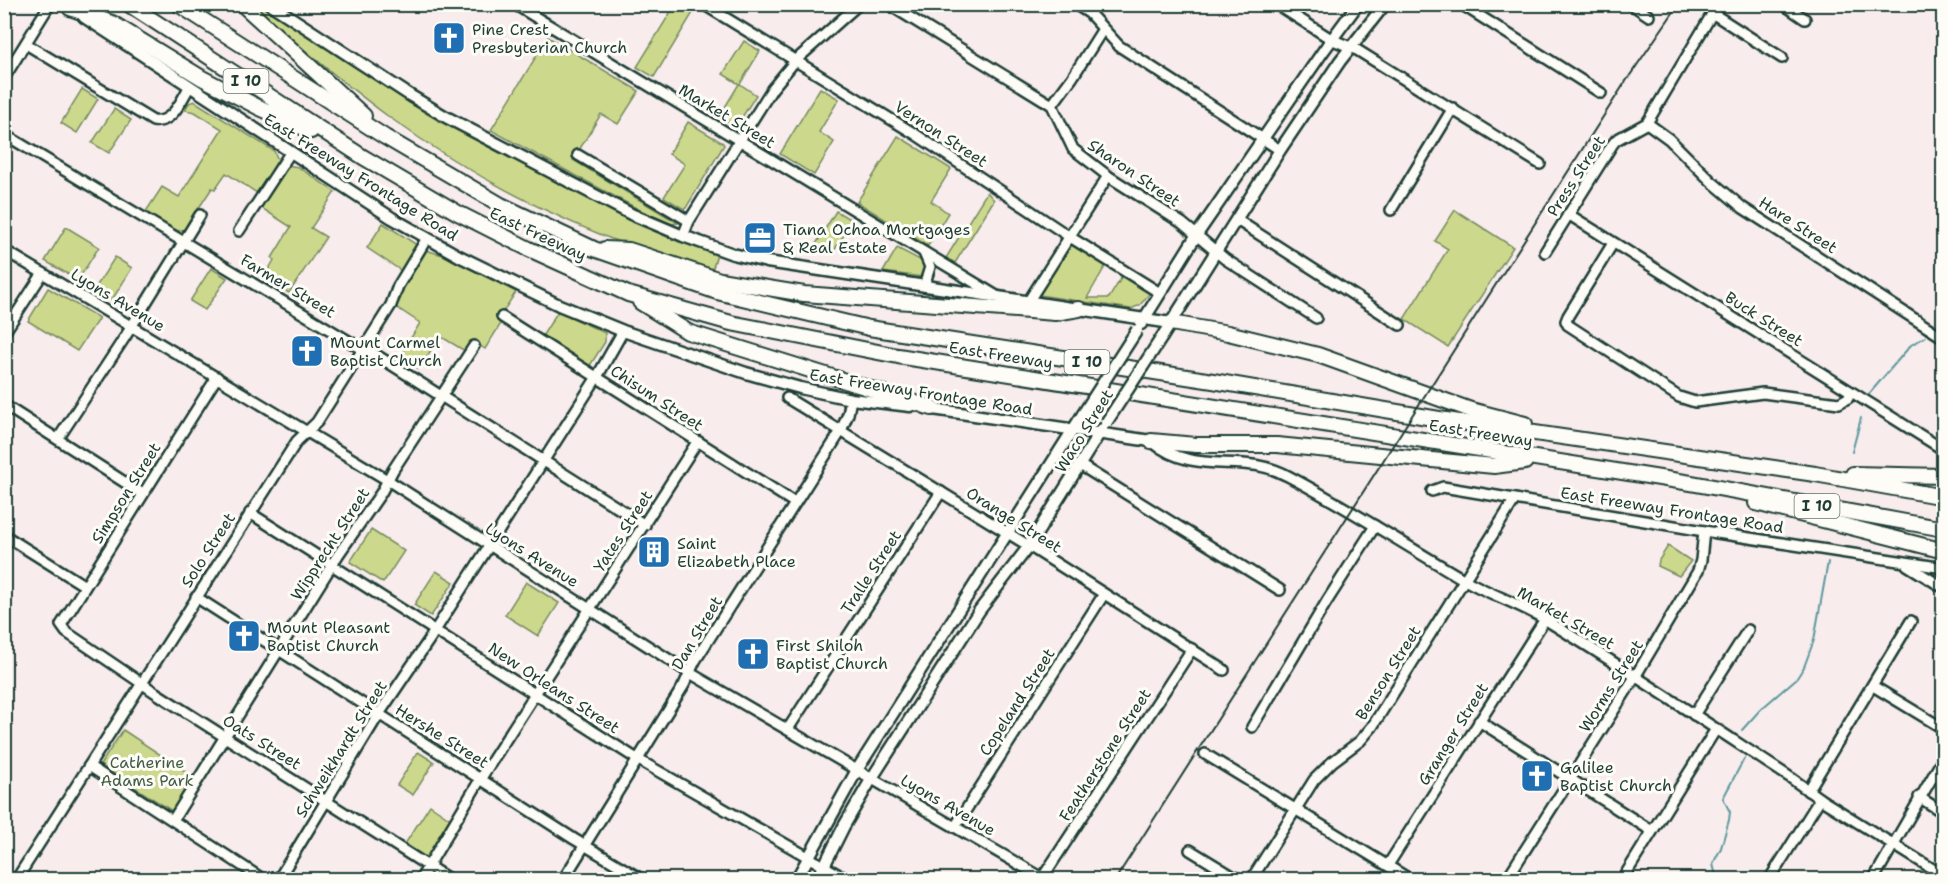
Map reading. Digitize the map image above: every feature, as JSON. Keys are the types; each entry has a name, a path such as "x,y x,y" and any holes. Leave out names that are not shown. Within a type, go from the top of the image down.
{"highway":[{"name":"East Freeway","path":"128,4 363,157 458,213 529,249 628,294 731,322 886,353 1691,483 1944,529"},
{"name":"East Freeway","path":"178,4 385,137 501,205 594,249 717,292 869,328 1213,381 1439,419 1815,474 1944,497"},
{"path":"242,4 385,137"},
{"path":"68,6 112,23 202,78 363,157"},
{"path":"594,249 629,250 720,280 804,294 1055,313 1079,309"},
{"path":"628,294 688,332 932,408"},
{"path":"1171,323 1228,333 1290,348 1359,369 1471,410 1587,440"},
{"path":"1151,441 1196,445 1277,445 1494,466 1545,460"},
{"path":"1815,474 1944,476"},
{"path":"1691,483 1786,512 1944,551"}],"main road":[{"path":"270,4 446,117 631,214 683,236 734,254 767,262 1171,323"},
{"name":"Waco Street","path":"796,879 857,770 1196,236 1331,39 1358,4"},
{"name":"Waco Street","path":"817,879 872,778 979,611 1029,546 1238,220 1280,150 1350,46 1385,4"},
{"name":"East Freeway Frontage Road","path":"68,6 290,153 427,238 559,305 623,331 746,373 850,399 932,408 1099,435 1151,441"},
{"path":"932,653 946,663"}],"street":[{"path":"4,78 50,4"},
{"name":"Market Street","path":"514,4 997,297"},
{"name":"Vernon Street","path":"703,4 915,134 1070,237 1160,293"},
{"path":"683,236 689,221 772,89 795,62 859,4"},
{"path":"888,4 1052,105 1072,78 1102,29"},
{"path":"1075,4 1089,13 1119,46 1280,150"},
{"path":"1276,4 1331,39 1350,46 1453,108 1540,164"},
{"path":"1461,4 1601,93"},
{"path":"1631,4 1649,16"},
{"path":"1647,123 1718,4"},
{"path":"1783,4 1805,19"},
{"path":"1712,13 1782,58"},
{"path":"26,44 153,121 161,122 167,119 190,86"},
{"name":"Sharon Street","path":"1052,105 1073,149 1108,176 1182,223 1216,251 1316,318"},
{"path":"1391,210 1453,108"},
{"name":"Press Street","path":"1545,252 1616,140 1647,123"},
{"name":"Hare Street","path":"1647,123 1669,139 1711,181 1743,208 1944,338"},
{"name":"Farmer Street","path":"4,135 364,348 645,525"},
{"path":"239,231 290,153"},
{"path":"578,154 689,221"},
{"path":"1028,302 1108,176"},
{"name":"Buck Street","path":"1568,214 1944,450"},
{"path":"58,439 200,215"},
{"path":"1238,220 1400,325"},
{"name":"Solo Street","path":"16,879 297,441 317,422 391,305 398,286 427,238"},
{"path":"1613,243 1566,321 1570,328 1678,396 1695,402 1763,393 1839,403 1848,398 1851,392"},
{"name":"Lyons Avenue","path":"4,250 389,481 690,673 1045,878"},
{"path":"924,253 930,267 924,286"},
{"path":"4,333 43,273"},
{"name":"Chisum Street","path":"502,317 795,503"},
{"name":"Schweikhardt Street","path":"278,879 379,714 597,377 623,331"},
{"name":"Wipprecht Street","path":"173,820 332,565 389,481 393,470 474,346"},
{"name":"Simpson Street","path":"61,625 217,377"},
{"name":"Orange Street","path":"787,398 1029,546 1224,670"},
{"name":"Dan Street","path":"562,879 585,846 690,673 695,661 841,431 848,414 850,399"},
{"path":"4,405 143,494"},
{"name":"Market Street","path":"1151,441 1164,452 1199,463 1250,464 1268,467 1287,475 1465,580 1545,620 1716,729 1820,799 1944,876"},
{"name":"Yates Street","path":"420,879 481,778 697,442"},
{"path":"1080,465 1280,590"},
{"name":"East Freeway Frontage Road","path":"1432,491 1443,487 1944,568"},
{"name":"Tralle Street","path":"788,729 941,492"},
{"name":"Benson Street","path":"1251,879 1321,771 1360,741 1372,727 1515,499"},
{"name":"New Orleans Street","path":"250,513 637,759 848,879"},
{"path":"1252,727 1375,526"},
{"name":"Worms Street","path":"1506,879 1635,677 1698,572 1704,531"},
{"path":"4,535 85,586"},
{"path":"1902,562 1944,588"},
{"name":"Copeland Street","path":"956,827 1104,594"},
{"name":"Hershe Street","path":"196,597 585,846 643,879"},
{"name":"Granger Street","path":"1388,865 1545,620"},
{"path":"1808,790 1911,621"},
{"name":"Oats Street","path":"61,625 66,632 142,683 450,879"},
{"path":"1694,715 1748,630"},
{"name":"Featherstone Street","path":"1045,878 1192,649"},
{"path":"1873,686 1944,729"},
{"path":"1479,721 1652,831"},
{"path":"1622,879 1716,729"},
{"path":"1205,754 1411,879"},
{"path":"1873,879 1944,757"},
{"path":"89,766 264,879"},
{"path":"1919,797 1944,813"},
{"path":"1769,879 1820,799"},
{"path":"1190,850 1239,879"}],"green space":[{"path":"251,5 262,5 399,94 547,176 644,226 717,254 712,271 646,252 612,239 545,210 481,176 389,117"},
{"path":"675,5 684,5 694,11 654,77 637,67"},
{"path":"548,37 639,91 618,124 601,114 573,160 678,223 672,224 640,210 491,130"},
{"path":"744,41 760,51 740,84 756,95 736,127 719,117 739,84 723,74"},
{"path":"820,88 839,99 819,132 834,142 814,175 780,154"},
{"path":"82,89 98,99 77,133 61,123"},
{"path":"194,101 274,151 278,160 257,193 226,173 215,189 212,188 185,229 178,231 145,213 162,187 179,197 222,129 195,112 185,110 189,103"},
{"path":"114,109 131,120 109,153 92,143"},
{"path":"688,122 724,145 684,209 664,197 685,164 669,154"},
{"path":"898,136 951,169 931,201 948,213 928,246 857,202"},
{"path":"287,165 298,167 335,192 311,228 326,237 289,293 264,278 274,260 272,258 291,227 260,207"},
{"path":"987,192 994,200 955,263 946,258"},
{"path":"1455,210 1513,247 1448,347 1404,319 1448,249 1435,241"},
{"path":"836,211 853,221 832,254 816,244"},
{"path":"383,223 417,245 403,272 367,248"},
{"path":"66,227 99,247 78,280 45,261"},
{"path":"1071,243 1106,265 1087,298 1109,298 1123,275 1151,292 1140,305 1131,309 1039,295 1041,288"},
{"path":"897,248 924,262 926,266 923,277 883,272"},
{"path":"425,250 443,255 516,292 500,316 502,322 485,349 473,341 465,351 440,336 419,369 400,356 420,323 396,307 401,298 402,286"},
{"path":"115,257 132,268 112,300 94,290"},
{"path":"211,268 227,278 205,310 190,301"},
{"path":"48,288 99,318 77,351 28,321"},
{"path":"558,311 605,333 605,342 589,367 541,338"},
{"path":"371,530 404,551 383,583 350,562"},
{"path":"1668,546 1691,561 1679,576 1658,566"},
{"path":"436,571 454,582 431,616 414,605"},
{"path":"526,582 559,603 538,636 505,615"},
{"name":"Catherine Adams Park","path":"123,730 194,777 172,811 100,765"},
{"path":"418,752 434,762 413,795 397,785"},
{"path":"430,805 452,820 427,860 403,847"}],"waterway":[{"path":"1869,394 1911,345 1925,337"},
{"path":"1852,452 1861,418"},
{"path":"1742,730 1760,710 1797,678 1804,667 1814,640 1828,562"},
{"path":"1717,880 1713,864 1721,848 1730,812 1723,798 1744,759"}],"railway":[{"path":"1115,880 1624,84 1679,4"}],"place":[{"name":"Pine Crest Presbyterian Church","path":"449,38"},
{"name":"Tiana Ochoa Mortgages & Real Estate","path":"760,238"},
{"name":"Mount Carmel Baptist Church","path":"307,351"},
{"name":"Saint Elizabeth Place","path":"654,552"},
{"name":"Mount Pleasant Baptist Church","path":"244,636"},
{"name":"First Shiloh Baptist Church","path":"753,654"},
{"name":"Galilee Baptist Church","path":"1537,776"}]}
